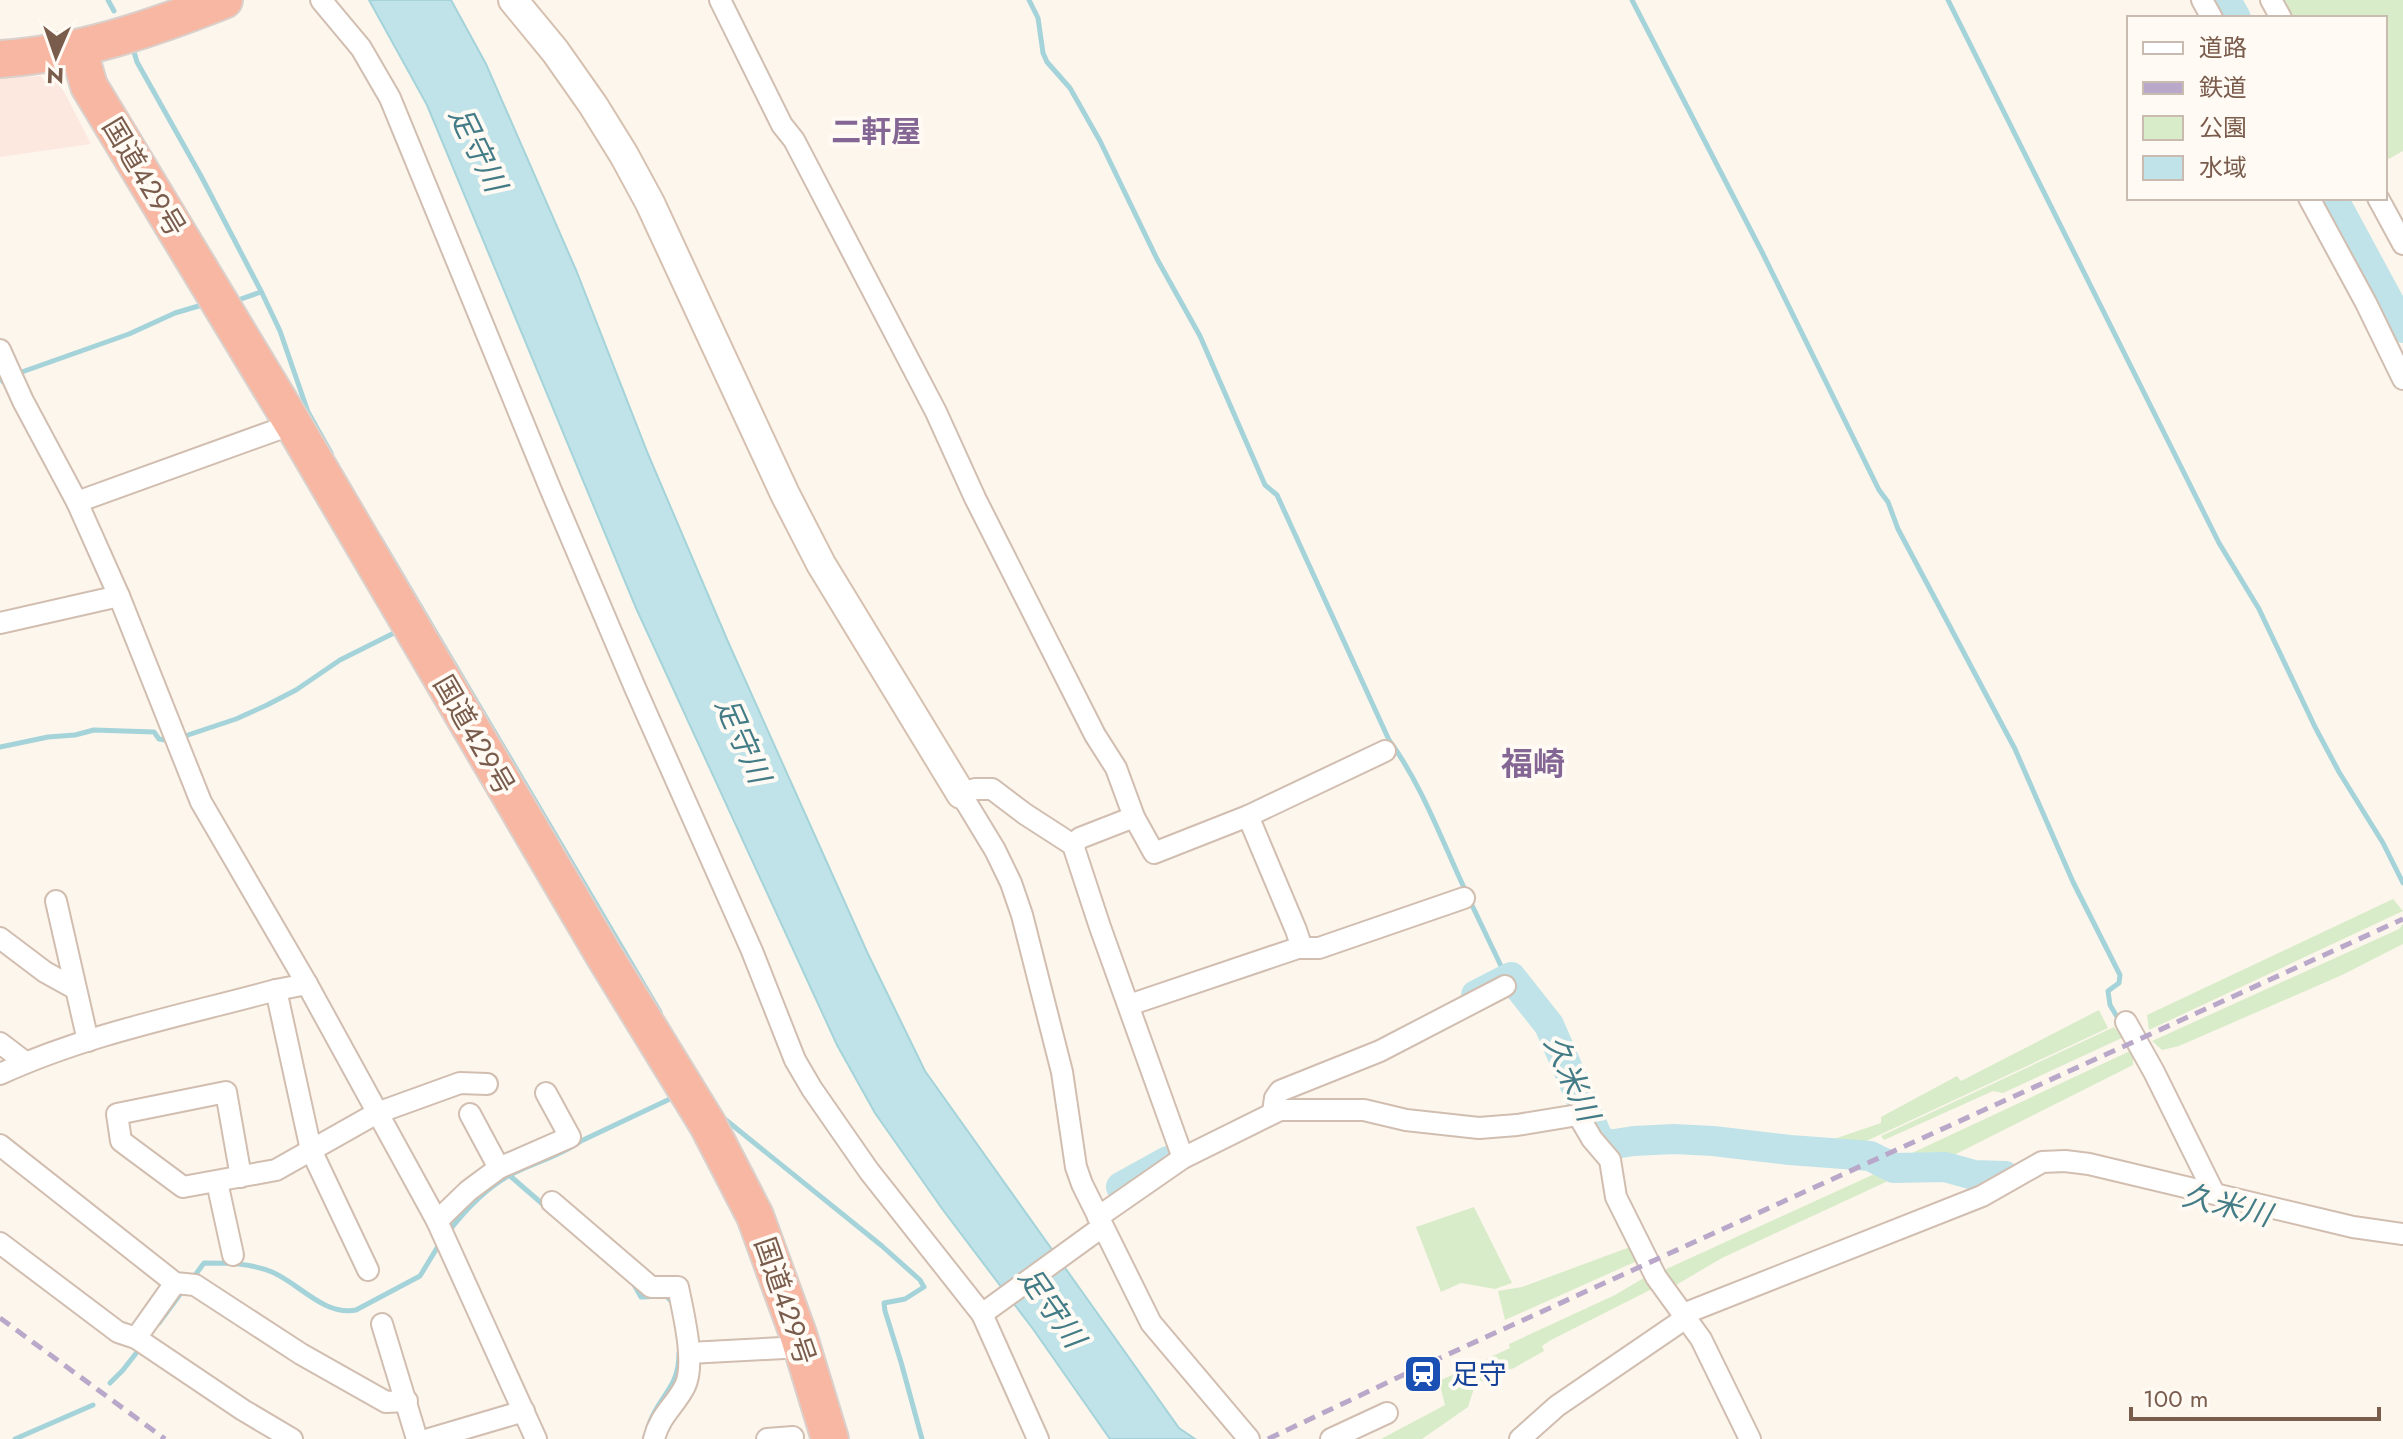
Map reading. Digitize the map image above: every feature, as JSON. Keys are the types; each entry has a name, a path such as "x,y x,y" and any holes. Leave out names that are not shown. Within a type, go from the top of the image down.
{"highway":[{"path":"0,59 78,48 156,26 224,0"},
{"name":"国道429号","path":"78,48 89,86 293,424 596,943 708,1125 755,1216 802,1347 830,1439"}],"street":[{"path":"321,0 361,48 390,98 556,503 746,937 795,1060 869,1171 985,1312 1038,1439"},
{"path":"513,0 555,51 624,155 650,203 785,494 821,564 995,850 1022,915 1062,1072 1076,1167 1096,1227 1151,1323 1249,1439"},
{"path":"720,0 782,125 794,140 936,412 975,498 1086,717 1116,768 1134,817 1154,853 1248,816 1385,751"},
{"path":"2310,200 2403,379"},
{"path":"2379,200 2403,244"},
{"path":"0,350 23,401 77,502 119,596 201,802 307,984 437,1221 536,1439"},
{"path":"77,502 293,424"},
{"path":"0,623 119,596"},
{"path":"961,794 975,789 992,789 1073,845 1183,1158"},
{"path":"1248,816 1302,948"},
{"path":"1073,845 1080,838 1134,817"},
{"path":"1129,1005 1298,948 1319,948 1464,898"},
{"path":"56,901 88,1041"},
{"path":"0,938 45,972 74,988"},
{"path":"0,1074 25,1062 88,1041 307,984"},
{"path":"1273,1112 1275,1098 1280,1091 1380,1051 1505,986"},
{"path":"276,990 311,1150 368,1270"},
{"path":"2126,1022 2214,1193"},
{"path":"0,1043 25,1062"},
{"path":"241,1177 226,1092 117,1114 121,1141 183,1187 217,1182 276,1170 377,1113 460,1083 487,1084"},
{"path":"437,1221 468,1191 499,1168 570,1137 546,1093"},
{"path":"985,1312 1183,1158 1273,1112 1316,1108 1364,1110 1406,1120 1479,1128 1578,1115 1592,1139 1610,1160 1616,1197 1656,1277 1701,1339 1750,1439"},
{"path":"470,1114 499,1168"},
{"path":"0,1145 184,1284 195,1285 301,1354 386,1402 407,1401"},
{"path":"1520,1439 1557,1406 1691,1311 1982,1196 2042,1162 2089,1164 2353,1227 2403,1234"},
{"path":"217,1182 233,1255"},
{"path":"552,1202 651,1287 678,1287 689,1353 686,1384 658,1424 654,1439"},
{"path":"0,1243 118,1332 141,1341 292,1439"},
{"path":"141,1341 184,1284"},
{"path":"382,1324 417,1439"},
{"path":"689,1353 802,1347"},
{"path":"429,1439 524,1411"},
{"path":"1331,1439 1387,1413"},
{"path":"767,1439 793,1437"}],"shaded area":[{"path":"41,76 44,81 58,80 91,144 0,157 0,77"}],"green space":[{"path":"2284,0 2403,0 2403,151 2387,160 2387,16 2293,16"},
{"path":"2393,899 2403,911 2149,1030 2147,1015"},
{"path":"2403,924 2403,944 2342,975 2179,1046 2162,1050 2152,1041 2399,929"},
{"path":"2099,1010 2108,1028 1858,1145 1822,1143 1881,1123 1881,1117 1957,1076 1961,1081"},
{"path":"2114,1027 2124,1037 2003,1093 1993,1091 1884,1140 1881,1136"},
{"path":"2130,1051 2133,1065 1946,1159 1897,1160"},
{"path":"1881,1171 1901,1175 1722,1258 1671,1288 1662,1271"},
{"path":"1474,1207 1512,1283 1495,1289 1461,1283 1441,1292 1416,1227"},
{"path":"1630,1247 1637,1261 1505,1320 1498,1291 1522,1287"},
{"path":"1647,1276 1654,1288 1551,1340 1542,1346 1544,1351 1514,1368 1487,1377 1474,1388 1468,1407 1422,1439 1381,1439 1445,1405 1439,1381 1510,1348 1509,1344 1615,1295"}],"water":[{"name":"足守川","path":"369,0 451,0 486,64 576,270 648,454 729,644 868,954 925,1071 1179,1428 1195,1439 1110,1439 875,1113 837,1045 636,608 427,105"}],"waterway":[{"path":"108,0 114,11"},
{"path":"1029,0 1038,18 1047,62 1070,88 1100,141 1157,259 1200,336 1265,485 1277,495 1389,740 1422,794 1466,892"},
{"path":"1632,0 1763,254 1879,490 1888,502 1898,529 2015,749 2073,882 2120,975 2119,983 2108,991 2110,1005 2119,1020"},
{"path":"1948,0 2219,543 2259,609 2315,727 2403,883"},
{"path":"2226,0 2235,16"},
{"path":"134,52 262,293 280,331 308,412 331,453"},
{"path":"2334,200 2403,328"},
{"path":"238,300 261,292"},
{"path":"19,373 202,305"},
{"path":"0,376 3,382"},
{"path":"380,538 660,1012"},
{"path":"185,736 267,705 296,690 340,660 396,632"},
{"path":"0,747 94,730 154,732 159,739 165,740"},
{"path":"1470,901 1502,968 1511,977"},
{"name":"久米川","path":"1476,995 1511,977 1549,1025 1598,1138 1608,1145 1674,1139 1713,1141 1870,1156 1894,1168 1945,1167 1974,1175 2005,1176"},
{"path":"449,1231 476,1200 508,1176 672,1098"},
{"path":"721,1116 920,1280 924,1287 905,1299 884,1303 922,1439"},
{"name":"久米川","path":"1121,1187 1168,1161"},
{"path":"509,1175 546,1207"},
{"path":"193,1278 204,1263 256,1267 282,1277 323,1304 344,1311 356,1310 420,1276 440,1243"},
{"path":"632,1281 641,1297 666,1296 674,1304"},
{"path":"159,1323 184,1289"},
{"path":"110,1383 141,1347"},
{"path":"648,1427 676,1376 679,1353"},
{"path":"15,1439 93,1405"}],"railway":[{"path":"1268,1439 2403,919"},
{"path":"0,1318 165,1439"}],"place":[{"name":"足守","path":"1423,1374"}],"district":[{"name":"二軒屋","path":"876,131"},
{"name":"福崎","path":"1533,764"}]}
